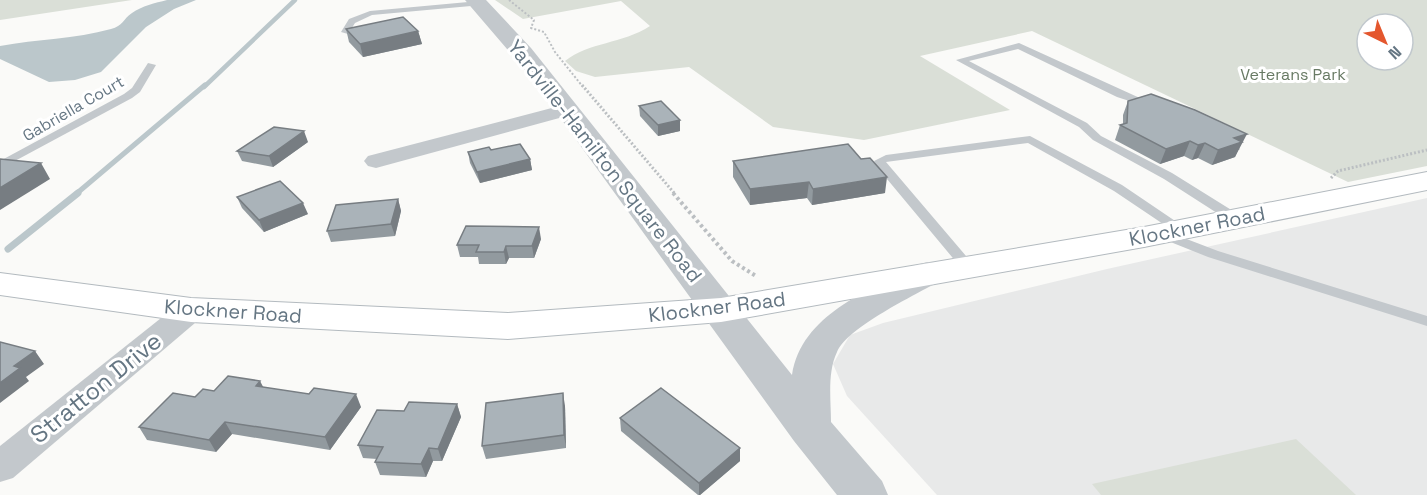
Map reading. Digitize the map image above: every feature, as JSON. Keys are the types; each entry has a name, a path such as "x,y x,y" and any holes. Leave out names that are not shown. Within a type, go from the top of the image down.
{"main road":[{"name":"Klockner Road","path":"0,284 191,310 508,326 721,310 1236,219 1427,181"}],"street":[{"name":"Yardville-Hamilton Square Road","path":"477,2 567,110 721,310 809,429 865,495"},
{"path":"376,161 567,110"},
{"path":"809,429 814,365 822,343 858,313 928,273"},
{"name":"Stratton Drive","path":"0,467 191,310"}],"lane":[{"path":"345,32 352,21 370,14 477,2"},
{"path":"1160,107 1121,95 1019,46 961,60 1083,125 1097,138 1168,176 1236,219"},
{"name":"Gabriella Court","path":"0,166 128,96 136,90 151,65"},
{"path":"967,266 880,165 880,161 886,158 1030,139 1126,193 1170,231 1213,254 1427,321"}],"path":[{"path":"509,0 534,20 531,27 544,32 555,52 595,101 732,261 756,276"},
{"path":"1330,178 1338,171 1427,150"}],"shaded area":[{"path":"167,0 196,0 174,9 146,27 101,72 75,80 49,82 0,59 0,46 84,35 111,29 136,11"},
{"path":"1427,198 1427,495 937,495 847,396 833,364 850,335 883,323 1107,269"}],"green space":[{"path":"0,0 132,0 0,20"},
{"name":"Veterans Park","path":"495,0 1427,0 1427,166 1348,182 1032,31 920,56 1010,110 864,140 773,127 689,67 595,77 576,71 565,61 584,50 639,32 650,26 621,1 523,19"},
{"path":"1296,439 1356,495 1101,495 1092,484"}],"building":[{"path":"403,17 418,31 360,44 346,29"},
{"path":"1151,94 1195,110 1247,134 1234,138 1242,142 1218,150 1205,143 1198,145 1190,141 1166,149 1120,125 1127,123 1128,101"},
{"path":"661,101 680,120 658,125 639,106"},
{"path":"274,127 304,131 269,156 237,151"},
{"path":"520,144 530,159 477,172 468,152 489,147 491,150"},
{"path":"848,144 861,159 870,158 887,177 813,189 809,182 750,189 733,161"},
{"path":"0,159 41,163 0,188"},
{"path":"280,181 303,203 259,220 237,197"},
{"path":"398,199 391,224 327,231 336,205"},
{"path":"466,226 539,227 532,246 506,246 504,252 476,252 479,245 457,245"},
{"path":"0,342 35,351 14,366 20,368 0,383"},
{"path":"228,376 260,381 256,386 309,394 314,388 356,394 325,437 225,422 209,440 139,427 173,393 195,397 203,389 214,391"},
{"path":"661,388 740,448 699,483 620,418"},
{"path":"563,393 564,435 482,446 486,403"},
{"path":"409,402 457,404 438,449 429,448 421,464 375,462 383,447 358,445 377,410 404,411"}],"waterway":[{"path":"204,87 295,0"},
{"path":"76,194 205,85"},
{"path":"8,249 78,193"}]}
